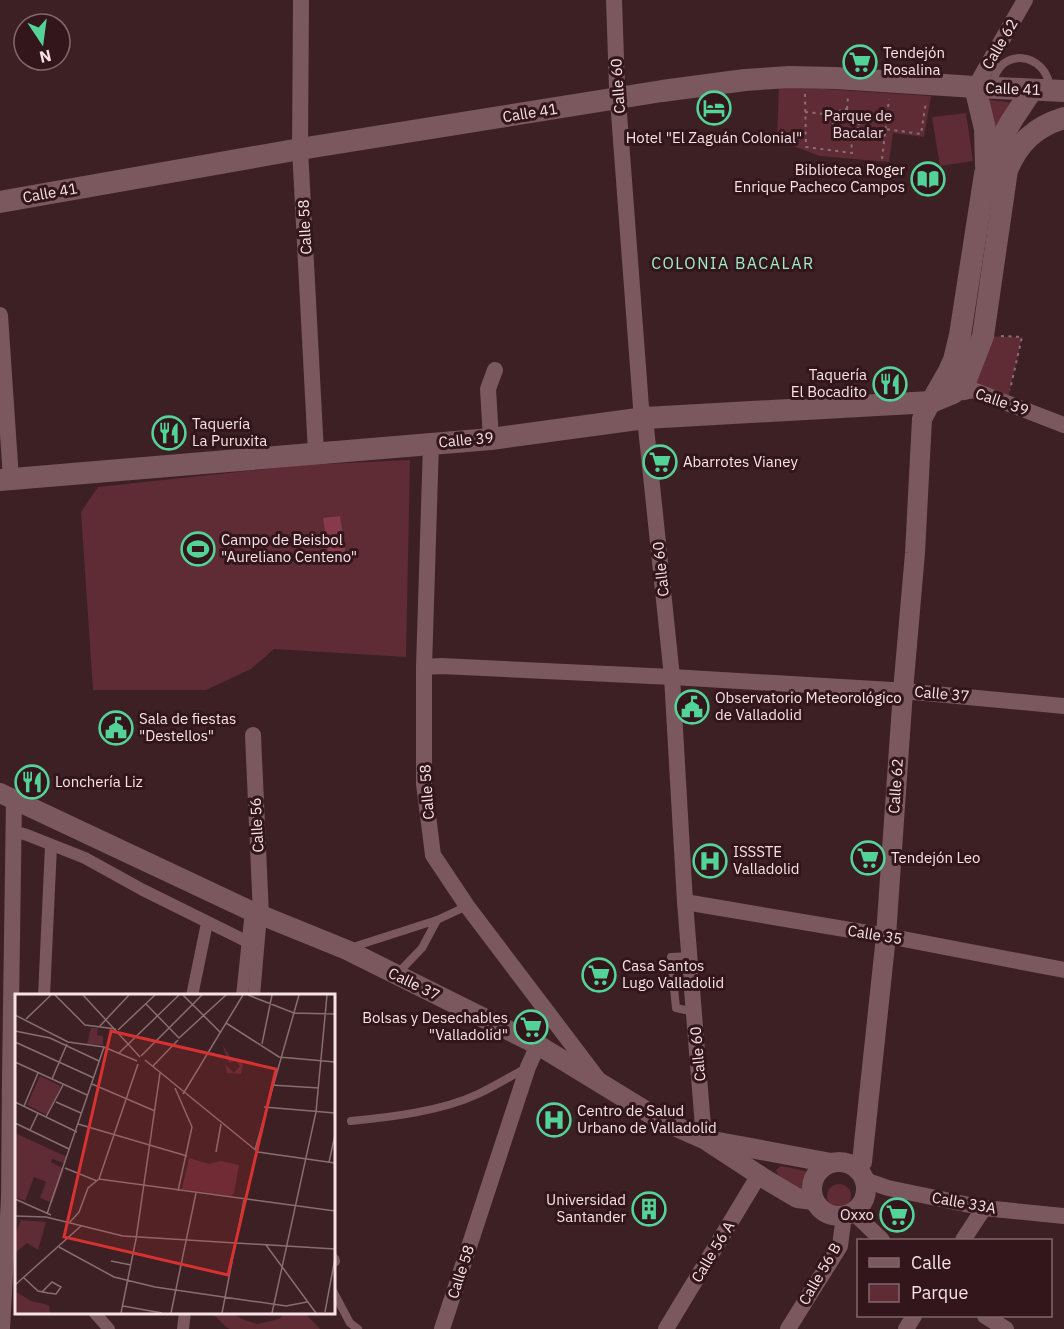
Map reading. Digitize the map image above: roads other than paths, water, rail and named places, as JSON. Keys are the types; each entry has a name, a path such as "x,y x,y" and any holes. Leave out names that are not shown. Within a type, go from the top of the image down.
{"main road":[{"name":"Calle 41","path":"0,202 300,149 701,85 745,80 789,77 836,78 1049,90"},
{"path":"941,394 967,377 983,336 982,273 986,159 984,88"},
{"path":"985,174 1001,139 1049,90"},
{"path":"941,394 982,273 1007,170 1019,147 1034,132 1064,117 1054,106 1049,90"},
{"path":"1034,132 1049,90"},
{"name":"Calle 39","path":"5,480 491,439 645,418 941,394"}],"street":[{"name":"Calle 58","path":"301,0 300,149 316,453"},
{"name":"Calle 60","path":"614,0 618,99 641,407 645,418 672,677 685,902 704,1139"},
{"name":"Calle 62","path":"984,88 1025,0"},
{"path":"0,315 5,480"},
{"path":"491,439 488,389 495,370"},
{"name":"Calle 39","path":"941,394 973,390 1064,425"},
{"name":"Calle 62","path":"860,1173 886,936 915,553 922,419 941,394"},
{"name":"Calle 58","path":"431,443 424,667 424,784 433,855 467,906 602,1085"},
{"name":"Calle 37","path":"424,667 672,677 903,690 1064,706"},
{"name":"Calle 56","path":"253,735 256,913"},
{"path":"2,1329 4,1221 13,1198 9,1077 13,831 7,796"},
{"name":"Calle 37","path":"7,796 256,913 346,950 538,1045 659,1119 704,1139 797,1198 814,1200"},
{"path":"13,831 86,858 143,891 248,942"},
{"path":"44,994 51,846"},
{"name":"Calle 35","path":"685,902 886,936 1064,970"},
{"path":"242,994 248,942 256,913"},
{"path":"254,994 256,913"},
{"path":"192,994 207,923"},
{"name":"Calle 58","path":"442,1329 528,1067 538,1045"},
{"path":"704,1139 831,1163 847,1163 860,1173 867,1189 860,1206 849,1214 835,1216 826,1213 814,1200 813,1182 823,1167 831,1163"},
{"name":"Calle 33A","path":"860,1173 888,1188 984,1208 1064,1216"},
{"name":"Calle 56 A","path":"666,1329 759,1175"},
{"path":"964,1239 984,1208"},
{"path":"849,1214 881,1239"},
{"name":"Calle 56 B","path":"788,1329 840,1246 849,1214"},
{"path":"96,1314 109,1329"},
{"path":"183,1329 185,1314"},
{"path":"987,1317 1006,1329"}],"lane":[{"path":"984,88 993,81 999,69 1009,60 1022,58 1035,61 1044,71 1050,83 1049,90"},
{"path":"346,950 437,920 467,906"},
{"path":"396,975 422,948 437,920"},
{"path":"351,1121 385,1118 446,1106 477,1094 528,1067"},
{"path":"334,1293 351,1323 358,1329"}],"place":[{"name":"Tendejón Rosalina","path":"860,62"},
{"name":"Hotel \"El Zaguán Colonial\"","path":"714,108"},
{"name":"Biblioteca Roger Enrique Pacheco Campos","path":"928,179"},
{"name":"Taquería El Bocadito","path":"890,384"},
{"name":"Taquería La Puruxita","path":"169,433"},
{"name":"Abarrotes Vianey","path":"660,462"},
{"name":"Campo de Beisbol \"Aureliano Centeno\"","path":"198,549"},
{"name":"Observatorio Meteorológico de Valladolid","path":"692,707"},
{"name":"Sala de fiestas \"Destellos\"","path":"116,728"},
{"name":"Lonchería Liz","path":"32,782"},
{"name":"Tendejón Leo","path":"868,858"},
{"name":"ISSSTE Valladolid","path":"710,861"},
{"name":"Casa Santos Lugo Valladolid","path":"599,975"},
{"name":"Bolsas y Desechables \"Valladolid\"","path":"531,1027"},
{"name":"Centro de Salud Urbano de Valladolid","path":"554,1120"},
{"name":"Universidad Santander","path":"649,1209"},
{"name":"Oxxo","path":"897,1215"}],"district":[{"name":"COLONIA BACALAR","path":"733,263"}],"park label":[{"name":"Parque de Bacalar","path":"858,124"}]}
